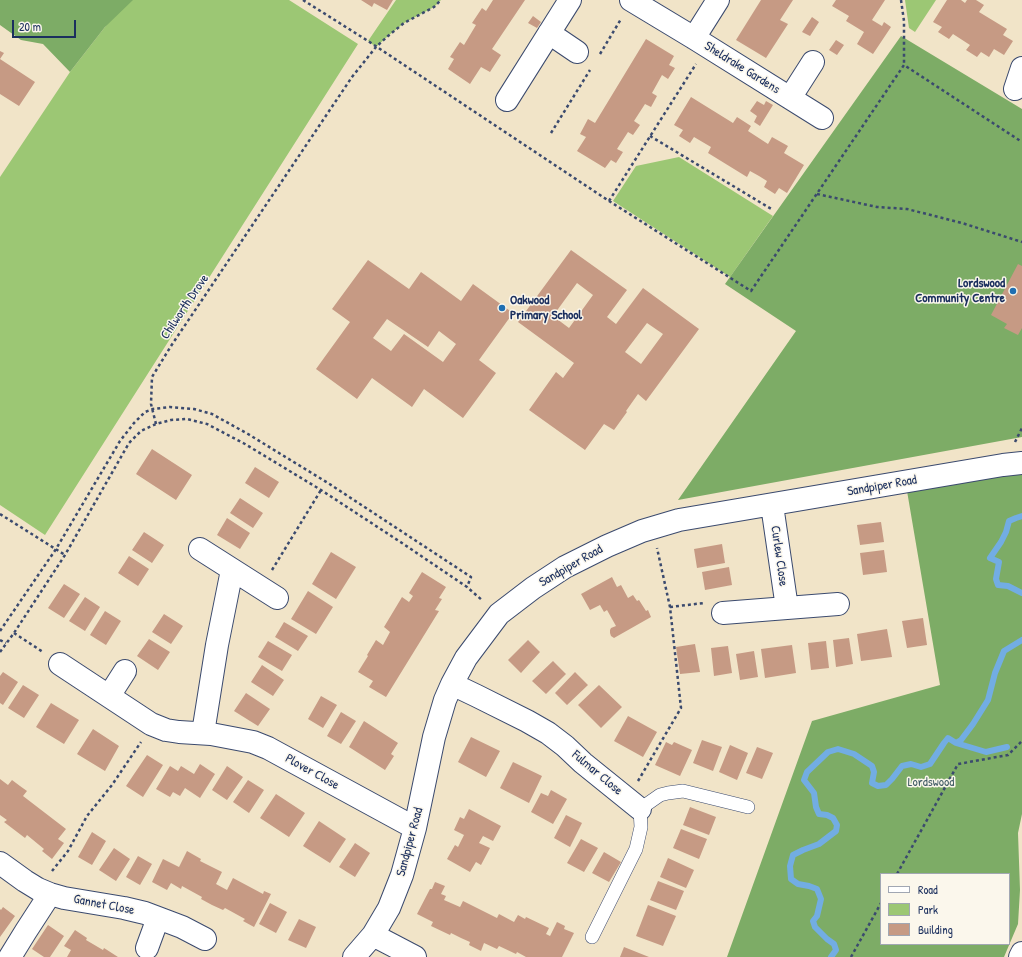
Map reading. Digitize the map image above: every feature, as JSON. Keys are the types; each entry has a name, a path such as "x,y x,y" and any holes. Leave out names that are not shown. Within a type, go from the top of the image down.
{"street":[{"path":"507,100 570,0"},
{"name":"Sheldrake Gardens","path":"631,0 822,118"},
{"name":"Sheldrake Gardens","path":"701,42 718,0"},
{"path":"549,33 577,52"},
{"name":"Sheldrake Gardens","path":"790,98 813,62"},
{"path":"1015,90 1022,68"},
{"name":"Sandpiper Road","path":"354,957 372,935 389,908 402,875 415,828 434,737 445,700 452,684 466,658 499,614 533,588 565,567 606,546 642,531 679,520 1022,463"},
{"name":"Curlew Close","path":"772,505 787,608"},
{"path":"200,549 269,593"},
{"path":"203,733 217,645 232,570"},
{"path":"723,613 838,604"},
{"name":"Plover Close","path":"60,664 153,724 166,730 211,734 253,742 268,748 415,828"},
{"path":"108,696 125,671"},
{"name":"Fulmar Close","path":"452,684 548,733 634,804"},
{"name":"Gannet Close","path":"0,863 25,881 44,892 64,898 145,913 205,939"},
{"path":"10,957 26,931 44,892"},
{"path":"147,948 158,918"},
{"path":"372,935 415,957"}],"lane":[{"path":"592,937 636,849 641,827 634,804 660,795 683,791 748,807"}],"path":[{"path":"303,0 751,291 904,65 904,21 901,0"},
{"name":"Chilworth Drove","path":"156,424 151,404 152,378 171,346 352,77 376,47 388,36 404,23 434,7 441,0"},
{"path":"609,200 650,136 701,42"},
{"path":"904,65 1022,142"},
{"path":"650,136 773,210"},
{"path":"816,194 877,207 907,209 962,223 1022,242"},
{"path":"0,631 56,549 120,441 145,412 153,409 170,407 194,409 212,414 248,434 328,483 471,577 467,587 321,490 245,444 207,424 187,419 171,420 156,424 141,431 130,443 65,555 0,652"},
{"path":"269,593 321,490"},
{"path":"0,514 65,555"},
{"path":"634,804 681,708 670,607 653,528"},
{"path":"670,607 716,602 723,613"},
{"path":"14,633 60,664"},
{"path":"0,640 6,644"},
{"path":"44,892 87,816 112,785 153,724"},
{"path":"898,873 958,764 1008,755 1022,741"},
{"path":"851,957 880,905"}],"green space":[{"path":"0,0 133,0 105,27 70,72 43,44 21,40 0,25"},
{"path":"124,0 289,0 358,44 45,535 0,505 0,177 70,72"},
{"path":"396,0 441,0 434,7 404,23 376,47 368,41"},
{"path":"905,0 936,0 915,32 909,28"},
{"path":"901,36 1022,109 1022,437 678,500 796,331 725,284"},
{"path":"679,157 773,216 730,277 613,201 636,166"},
{"name":"Lordswood","path":"1022,469 1022,814 1018,833 1020,890 1018,924 1010,943 1010,873 880,873 880,945 1009,945 1004,957 727,957 812,721 940,685 907,491"}],"building":[{"path":"361,0 393,0 387,10 374,3 372,7"},
{"path":"493,0 525,0 492,49 501,55 490,72 481,67 470,84 448,69 454,59 450,57 460,42 464,45 476,25 472,23 482,8 486,11"},
{"path":"761,0 793,0 780,20 788,24 766,58 736,40"},
{"path":"836,0 885,0 872,20 882,26 884,22 891,27 873,54 857,44 864,32 846,21 849,16 832,6"},
{"path":"947,0 961,0 965,3 967,0 976,0 984,5 979,12 1007,29 1003,35 1013,41 1004,55 994,49 989,57 981,52 977,57 966,50 970,45 953,34 949,39 938,32 942,27 933,22"},
{"path":"533,16 541,22 537,28 528,23"},
{"path":"812,17 819,22 810,36 802,32"},
{"path":"646,39 674,56 669,65 675,68 668,79 662,75 652,93 657,96 651,107 645,104 634,121 640,125 633,135 628,132 617,149 623,152 616,163 611,160 605,168 577,151 586,137 580,134 588,119 595,123"},
{"path":"836,40 844,45 837,55 829,50"},
{"path":"0,51 4,53 0,59"},
{"path":"0,59 35,82 19,106 0,94"},
{"path":"691,97 733,123 737,117 751,126 748,131 768,144 772,137 788,146 784,153 804,165 787,193 779,188 775,194 764,187 767,181 759,176 750,171 747,177 708,153 711,147 694,137 690,143 679,136 683,130 674,125"},
{"path":"757,101 764,105 766,101 773,105 760,126 754,122 757,116 750,111"},
{"path":"571,250 627,290 607,317 616,324 643,288 699,329 646,401 638,394 614,430 604,424 585,450 529,410 556,372 563,378 574,363 518,322","holes":["577,283 593,295 569,328 553,316","647,323 663,334 641,364 625,352"]},
{"path":"368,260 409,289 421,272 461,301 473,284 513,313 479,360 496,373 463,418 424,389 412,407 372,378 357,399 316,369 350,322 332,309","holes":["387,319 428,347 439,331 456,344 443,362 404,334 391,351 373,338"]},
{"name":"Lordswood Community Centre","path":"1018,264 1022,266 1022,328 1018,335 1004,328 1007,324 991,315"},
{"path":"152,449 192,475 176,500 136,474"},
{"path":"255,467 279,482 269,498 245,483"},
{"path":"240,498 263,513 253,528 230,513"},
{"path":"227,518 250,533 240,549 217,535"},
{"path":"881,522 884,542 860,545 857,525"},
{"path":"144,532 164,545 152,563 132,550"},
{"path":"722,544 725,563 697,568 694,549"},
{"path":"884,550 887,572 863,575 860,553"},
{"path":"331,552 356,567 336,599 312,584"},
{"path":"129,556 149,569 138,586 118,573"},
{"path":"729,567 732,585 705,590 702,572"},
{"path":"422,572 446,587 439,598 442,599 435,610 439,611 386,697 369,687 373,681 358,672 376,640 383,645 390,632 384,627 402,597 409,602 413,596 409,593"},
{"path":"612,577 617,587 621,585 628,598 633,595 637,601 639,600 646,611 648,610 651,617 614,638 611,636 610,630 616,626 607,610 604,612 600,605 590,610 581,594"},
{"path":"64,584 80,594 64,618 48,608"},
{"path":"308,591 333,607 316,634 291,619"},
{"path":"85,597 100,607 85,631 69,621"},
{"path":"105,611 121,621 106,645 90,635"},
{"path":"164,614 183,626 171,644 152,632"},
{"path":"923,618 927,645 907,648 902,621"},
{"path":"284,622 308,636 298,651 275,637"},
{"path":"887,629 892,657 861,661 857,634"},
{"path":"849,638 853,664 836,667 833,640"},
{"path":"149,639 170,652 158,670 137,656"},
{"path":"528,640 540,652 521,673 508,660"},
{"path":"268,641 292,655 282,671 258,657"},
{"path":"826,641 829,668 811,670 808,643"},
{"path":"695,644 700,672 680,674 676,647"},
{"path":"792,645 796,673 765,678 761,649"},
{"path":"728,646 732,673 714,676 711,648"},
{"path":"754,651 758,677 740,680 736,654"},
{"path":"553,661 566,674 546,694 532,681"},
{"path":"262,665 284,680 273,696 251,682"},
{"path":"3,672 18,682 3,705 0,703 0,676"},
{"path":"575,672 588,685 567,705 555,693"},
{"path":"23,685 39,695 24,718 8,708"},
{"path":"599,685 622,707 601,728 578,705"},
{"path":"246,693 270,709 258,726 234,711"},
{"path":"321,696 337,705 323,728 308,719"},
{"path":"51,703 79,720 64,744 36,727"},
{"path":"341,712 356,721 341,744 327,736"},
{"path":"628,716 657,732 643,757 614,741"},
{"path":"364,721 398,743 391,754 394,756 385,770 349,747"},
{"path":"93,729 119,746 105,771 77,754"},
{"path":"471,737 500,751 486,777 458,762"},
{"path":"702,740 722,747 713,771 693,763"},
{"path":"666,742 672,745 674,742 692,750 680,776 655,765"},
{"path":"730,745 748,753 737,780 719,772"},
{"path":"757,747 773,753 762,779 746,773"},
{"path":"147,755 163,765 143,797 126,786"},
{"path":"513,762 542,776 529,803 500,788"},
{"path":"200,764 215,774 200,798 185,788 180,796 173,792 170,797 156,789 170,766 178,771 181,766 194,774"},
{"path":"227,766 243,777 227,800 212,790"},
{"path":"0,779 8,785 12,780 27,791 23,796 66,829 58,839 64,843 52,859 42,851 44,849 27,835 25,838 4,822 7,820 0,815"},
{"path":"248,780 264,790 249,813 233,802"},
{"path":"551,790 567,799 553,824 531,812 541,793 548,796"},
{"path":"276,794 305,813 289,837 260,818"},
{"path":"690,807 716,817 709,835 683,825"},
{"path":"469,809 501,826 493,841 483,836 479,843 490,848 481,865 476,862 470,872 447,859 455,845 458,847 464,835 454,830 460,817 464,819"},
{"path":"566,815 582,823 570,847 554,838"},
{"path":"319,821 346,839 330,863 303,846"},
{"path":"681,829 707,839 699,859 673,848"},
{"path":"92,832 106,841 92,865 78,857"},
{"path":"581,839 598,848 584,872 567,863"},
{"path":"355,843 370,853 355,877 339,867"},
{"path":"114,848 130,859 116,881 99,870"},
{"path":"187,851 201,859 200,861 222,872 216,884 227,890 233,878 263,894 264,891 271,894 254,927 243,921 245,919 225,908 223,910 212,905 201,899 202,897 182,886 181,889 171,883 167,890 152,882 163,859 179,867"},
{"path":"604,852 621,862 609,882 592,873"},
{"path":"138,856 152,864 140,885 126,877"},
{"path":"668,858 694,870 686,888 660,877"},
{"path":"658,881 684,891 676,910 650,900"},
{"path":"435,882 445,886 441,894 446,896 444,900 460,907 463,901 497,918 499,914 514,922 518,915 525,919 526,917 549,928 546,934 550,936 557,922 565,926 564,929 574,933 562,957 526,957 517,952 516,954 499,946 497,949 484,943 481,951 469,945 470,942 431,926 433,922 417,914"},
{"path":"270,903 287,912 276,933 259,924"},
{"path":"648,905 676,916 663,946 636,936"},
{"path":"3,907 15,916 0,937 0,909 1,910"},
{"path":"299,919 316,927 306,948 288,940"},
{"path":"48,925 64,936 50,957 44,957 32,949"},
{"path":"75,930 87,938 86,940 103,950 104,948 118,957 67,957 71,950 64,946"},
{"path":"624,947 649,957 620,957"}],"waterway":[{"path":"1022,516 1009,521 1001,542 990,558 999,562 996,579 998,585 1008,586 1022,593"},
{"path":"831,957 836,950 834,944 815,927 813,921 817,916 821,899 817,889 798,884 791,879 790,866 793,855 819,844 836,831 837,825 833,818 827,815 819,814 816,807 814,793 804,780 807,772 828,752 838,749 854,754 872,766 874,772 872,783 878,786 886,785 902,766 911,764 921,767 930,764 948,738 956,743 961,740 973,724 988,700 995,673 1004,651 1022,640"},
{"path":"956,743 986,752 1007,747"}],"place":[{"name":"Lordswood Community Centre","path":"1013,291"},
{"name":"Oakwood Primary School","path":"502,308"}]}
